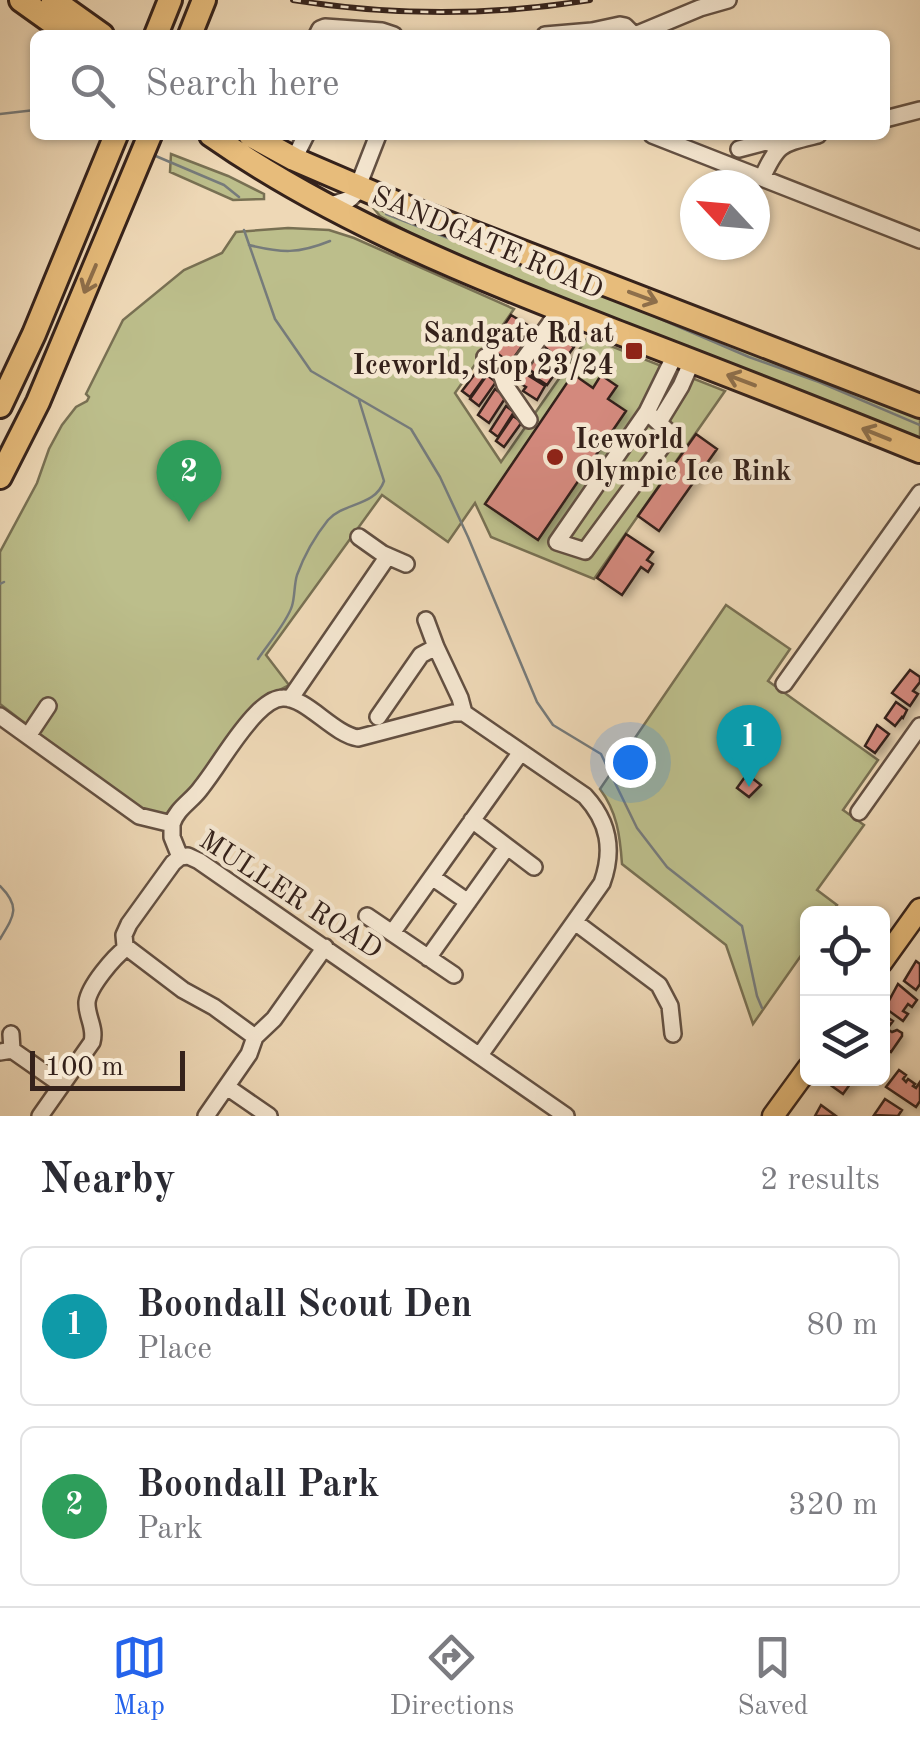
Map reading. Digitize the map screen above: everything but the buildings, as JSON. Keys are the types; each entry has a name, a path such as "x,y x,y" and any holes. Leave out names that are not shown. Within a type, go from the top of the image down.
{"highway":[{"path":"21,0 63,30"},
{"path":"53,0 95,30"},
{"path":"158,30 170,0"},
{"path":"192,30 204,0"},
{"path":"0,406 114,140"},
{"path":"0,477 38,402 148,140"},
{"name":"SANDGATE ROAD","path":"218,140 328,206 438,260 920,451"},
{"name":"SANDGATE ROAD","path":"259,140 359,187 920,406"}],"main road":[{"path":"890,951 920,909"},
{"path":"773,1116 800,1079"}],"street":[{"path":"646,30 728,0"},
{"path":"597,30 620,25 629,30"},
{"path":"320,30 368,30"},
{"path":"890,118 920,110"},
{"path":"294,159 304,140"},
{"path":"328,206 350,198 359,187 376,140"},
{"path":"665,140 742,170"},
{"path":"740,149 766,142 780,146 801,140"},
{"path":"766,170 780,146"},
{"path":"770,181 920,240"},
{"path":"359,187 362,204 377,232"},
{"path":"505,385 560,310"},
{"path":"484,357 499,368 505,385 529,420"},
{"path":"653,417 671,434 586,552 558,542 606,469 653,417 682,386 683,358"},
{"path":"606,469 632,488"},
{"path":"784,684 920,493"},
{"path":"359,537 406,564"},
{"path":"290,699 388,556"},
{"path":"426,620 464,713"},
{"path":"378,717 421,655 436,647"},
{"path":"172,824 255,714 274,700 290,699 348,736 358,738 464,713 585,796 598,811 607,832 609,855 605,874 596,893 480,1055"},
{"path":"28,736 48,706"},
{"name":"MULLER ROAD","path":"0,716 139,816 172,824 180,858 199,860 566,1116"},
{"path":"859,812 920,726"},
{"path":"392,933 521,752"},
{"path":"472,820 534,866"},
{"path":"428,958 507,847"},
{"path":"180,858 128,924 123,940 126,948 255,1037"},
{"path":"432,876 468,902"},
{"path":"367,916 454,975"},
{"path":"575,922 658,985 670,1006 673,1034"},
{"path":"206,1116 249,1054 255,1037 274,1019 325,947"},
{"path":"40,1116 94,1038 87,1002 90,993 112,960 126,948"},
{"path":"8,1045 62,1085"},
{"path":"227,1086 269,1116"}],"green space":[{"path":"171,154 228,176 264,194 264,199 233,200 170,172"},
{"path":"374,202 920,410 920,440 435,247 380,216 370,204"},
{"path":"329,230 354,238 514,309 455,393 501,462 588,337 725,391 594,579 491,537 475,503 448,542 382,495 266,655 289,685 251,708 193,788 165,815 143,814 0,704 0,552 62,425 76,407 87,401 86,394 123,320 184,270 222,253 236,232"},
{"path":"726,605 790,649 768,681 878,760 843,810 864,825 817,890 837,905 800,906 800,957 753,1024 726,945 622,864 617,824 600,789"}],"waterway":[{"path":"0,114 30,111"},
{"path":"151,154 224,185 239,197"},
{"path":"386,214 572,286 583,286"},
{"path":"244,230 275,319 311,371 411,429 440,477 537,702 553,725 601,754 637,828 667,867 742,926 762,1008"},
{"path":"249,245 290,251 330,241"},
{"path":"635,308 920,425"},
{"path":"258,659 290,612 297,575 328,520 374,496 384,481 359,400"},
{"path":"0,584 4,582"},
{"path":"0,886 13,906 0,939"}],"railway":[{"path":"293,0 367,9 442,12 590,0"}],"place":[{"name":"Sandgate Rd at Iceworld, stop 23/24","path":"634,351"},
{"name":"Iceworld Olympic Ice Rink","path":"555,457"},
{"name":"Boondall Park","path":"189,522"},
{"name":"Boondall Scout Den","path":"749,787"}]}
